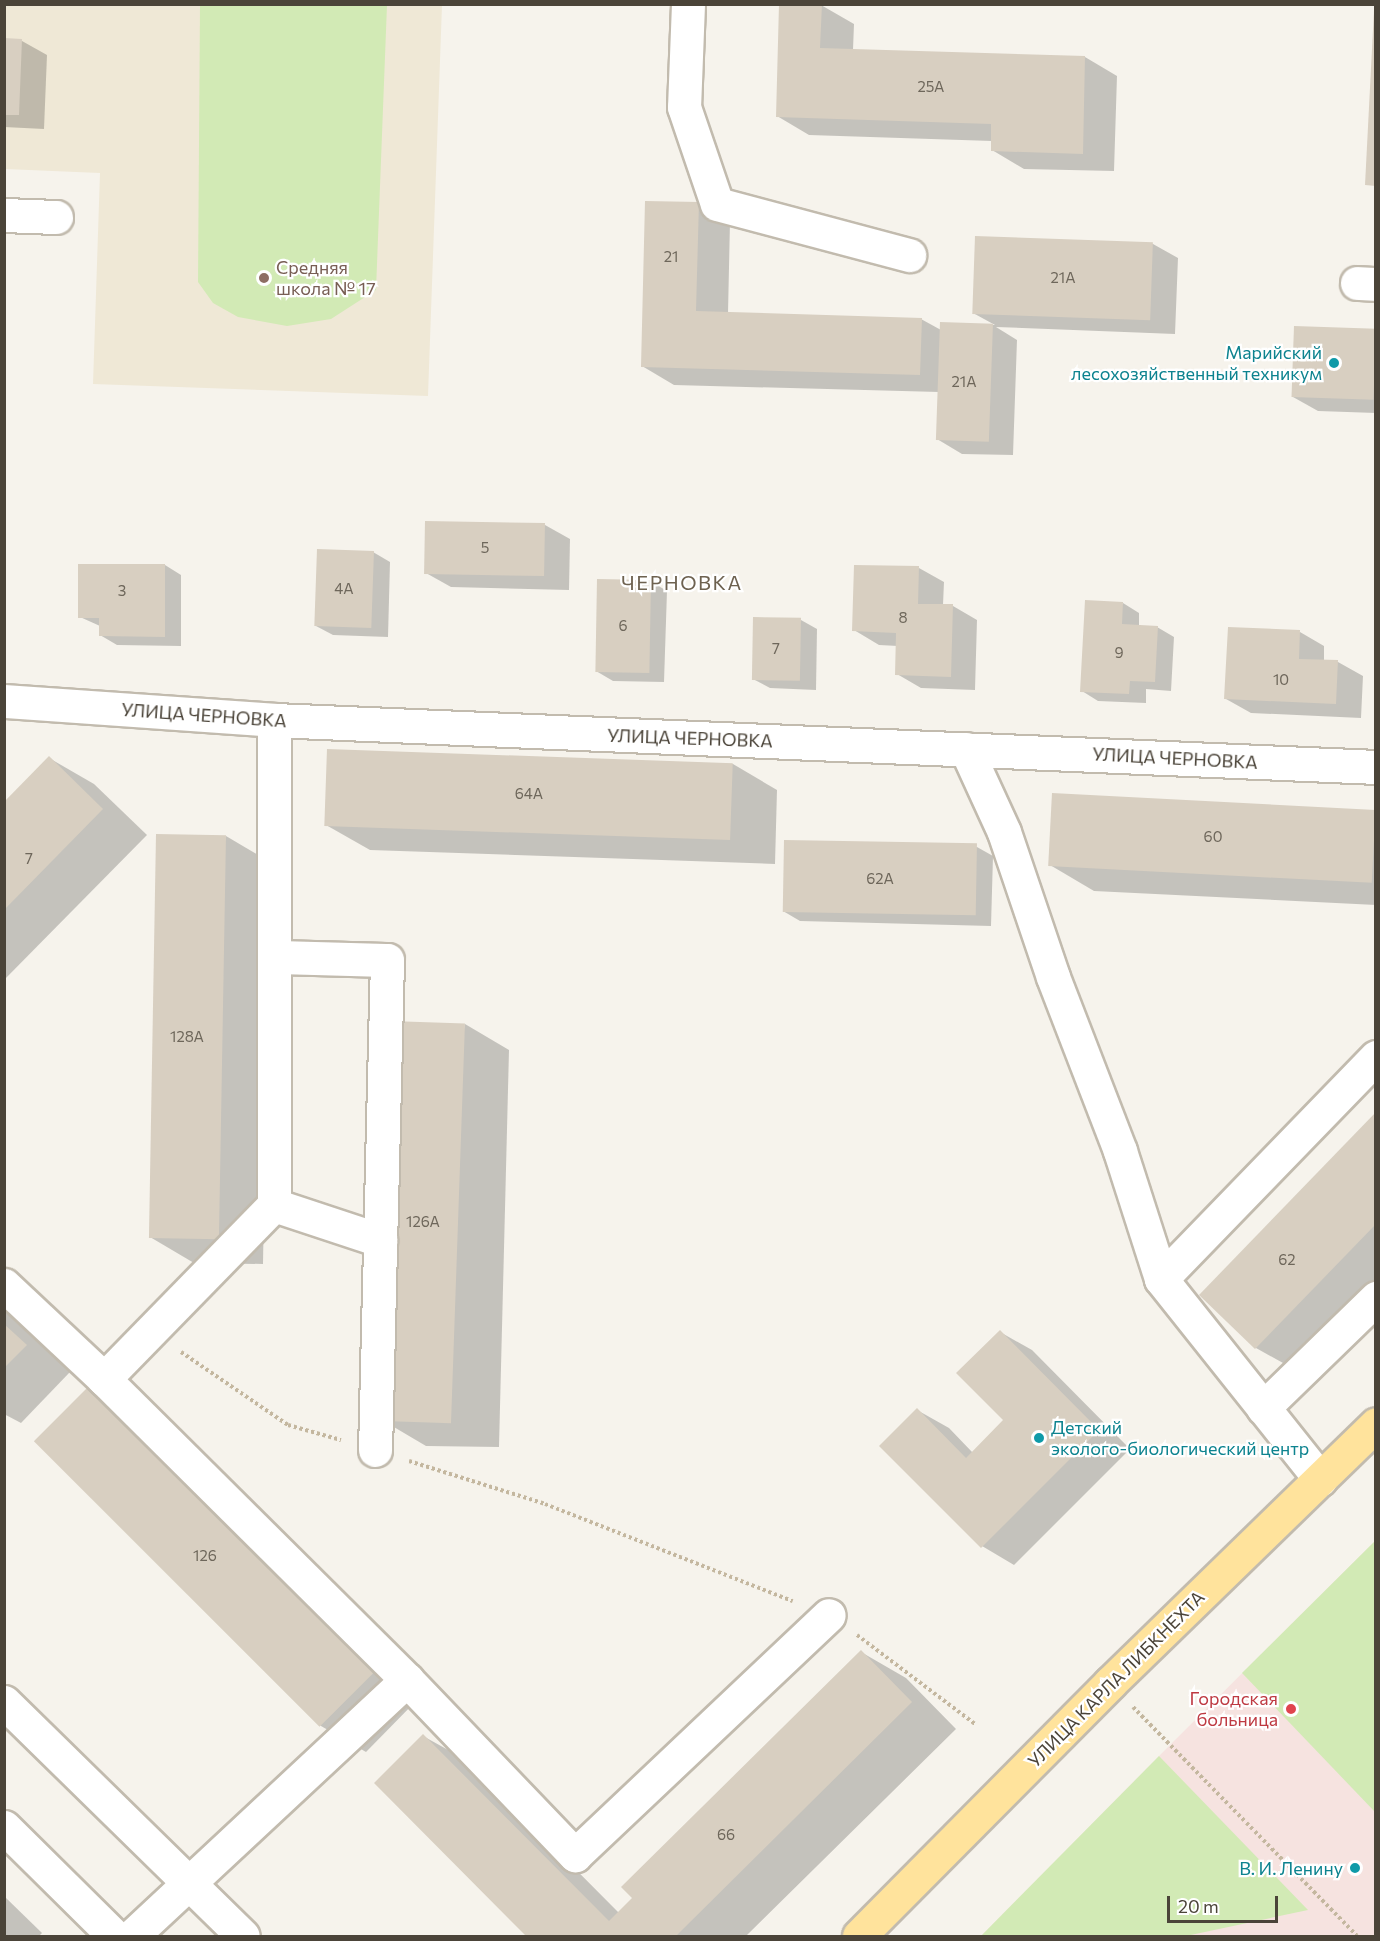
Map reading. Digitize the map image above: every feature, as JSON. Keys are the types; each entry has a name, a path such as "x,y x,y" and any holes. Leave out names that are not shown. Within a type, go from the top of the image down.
{"main road":[{"name":"УЛИЦА КАРЛА ЛИБКНЕХТА","path":"859,1936 1110,1683 1376,1424"}],"street":[{"path":"688,4 684,107 717,204 909,255"},
{"path":"4,215 56,217"},
{"name":"УЛИЦА ЧЕРНОВКА","path":"6,703 274,720 1376,767"},
{"path":"104,1379 274,1205 277,957 274,720"},
{"path":"966,749 1004,832 1053,977 1120,1151 1161,1279 1320,1479"},
{"path":"277,957 387,960 375,1450"},
{"path":"1161,1279 1376,1057"},
{"path":"274,1205 380,1240"},
{"path":"4,1285 104,1379 407,1680 575,1855 829,1614"},
{"path":"1263,1408 1376,1298"},
{"path":"132,1936 407,1680"},
{"path":"4,1702 243,1936"},
{"path":"4,1827 114,1936"}],"path":[{"path":"151,1331 288,1425 545,1504 829,1614 975,1724"},
{"path":"1110,1683 1357,1936"}],"shaded area":[{"name":"Средняя школа № 17","path":"5,5 442,5 428,396 93,384 100,173 5,169"},
{"name":"Городская больница","path":"1375,1541 1375,1936 981,1936 1170,1745"}],"green space":[{"path":"200,5 387,5 376,290 331,319 287,326 238,317 213,303 198,282"},
{"path":"1375,1541 1375,1812 1242,1673"},
{"path":"1159,1756 1308,1910 1186,1936 981,1936"}],"building":[{"path":"779,4 822,4 820,48 1085,56 1083,154 991,151 991,124 776,117"},
{"path":"1374,10 1376,10 1376,186 1365,185"},
{"path":"4,38 22,39 19,115 4,115"},
{"path":"645,201 699,202 696,311 922,318 920,375 641,367"},
{"path":"975,236 1153,242 1150,320 972,314"},
{"path":"940,322 993,324 989,442 936,440"},
{"name":"Марийский лесохозяйственный техникум","path":"1294,326 1376,329 1373,400 1292,397"},
{"path":"425,521 545,523 544,576 424,574"},
{"path":"317,549 374,551 371,628 314,626"},
{"path":"78,564 165,564 165,637 99,636 99,618 78,618"},
{"path":"854,565 919,566 918,604 953,604 951,677 895,675 896,633 852,631"},
{"path":"597,579 651,580 649,673 595,672"},
{"path":"1085,600 1123,602 1122,624 1158,626 1155,682 1130,681 1129,694 1080,692"},
{"path":"753,617 801,618 800,681 752,680"},
{"path":"1228,627 1300,630 1299,659 1338,660 1336,704 1224,699"},
{"path":"327,749 733,763 730,840 324,826"},
{"path":"49,756 103,809 4,910 4,802"},
{"path":"1052,793 1376,810 1372,883 1048,866"},
{"path":"156,834 226,835 219,1239 149,1238"},
{"path":"784,840 977,843 976,915 783,912"},
{"path":"390,1021 465,1024 451,1423 376,1421"},
{"path":"1376,1112 1376,1224 1255,1349 1199,1295"},
{"path":"4,1324 27,1345 4,1368"},
{"name":"Детский эколого-биологический центр","path":"1000,1330 1099,1430 981,1548 879,1446 917,1408 966,1458 1003,1420 956,1373"},
{"path":"89,1386 375,1672 320,1727 34,1441"},
{"path":"861,1650 912,1702 676,1936 526,1936 374,1783 423,1734 609,1921 632,1898 621,1887"}],"place":[{"name":"Средняя школа № 17","path":"264,278"},
{"name":"Марийский лесохозяйственный техникум","path":"1334,363"},
{"name":"Детский эколого-биологический центр","path":"1039,1438"},
{"name":"Городская больница","path":"1291,1709"},
{"name":"В. И. Ленину","path":"1355,1868"}],"district":[{"name":"ЧЕРНОВКА","path":"682,582"}]}
